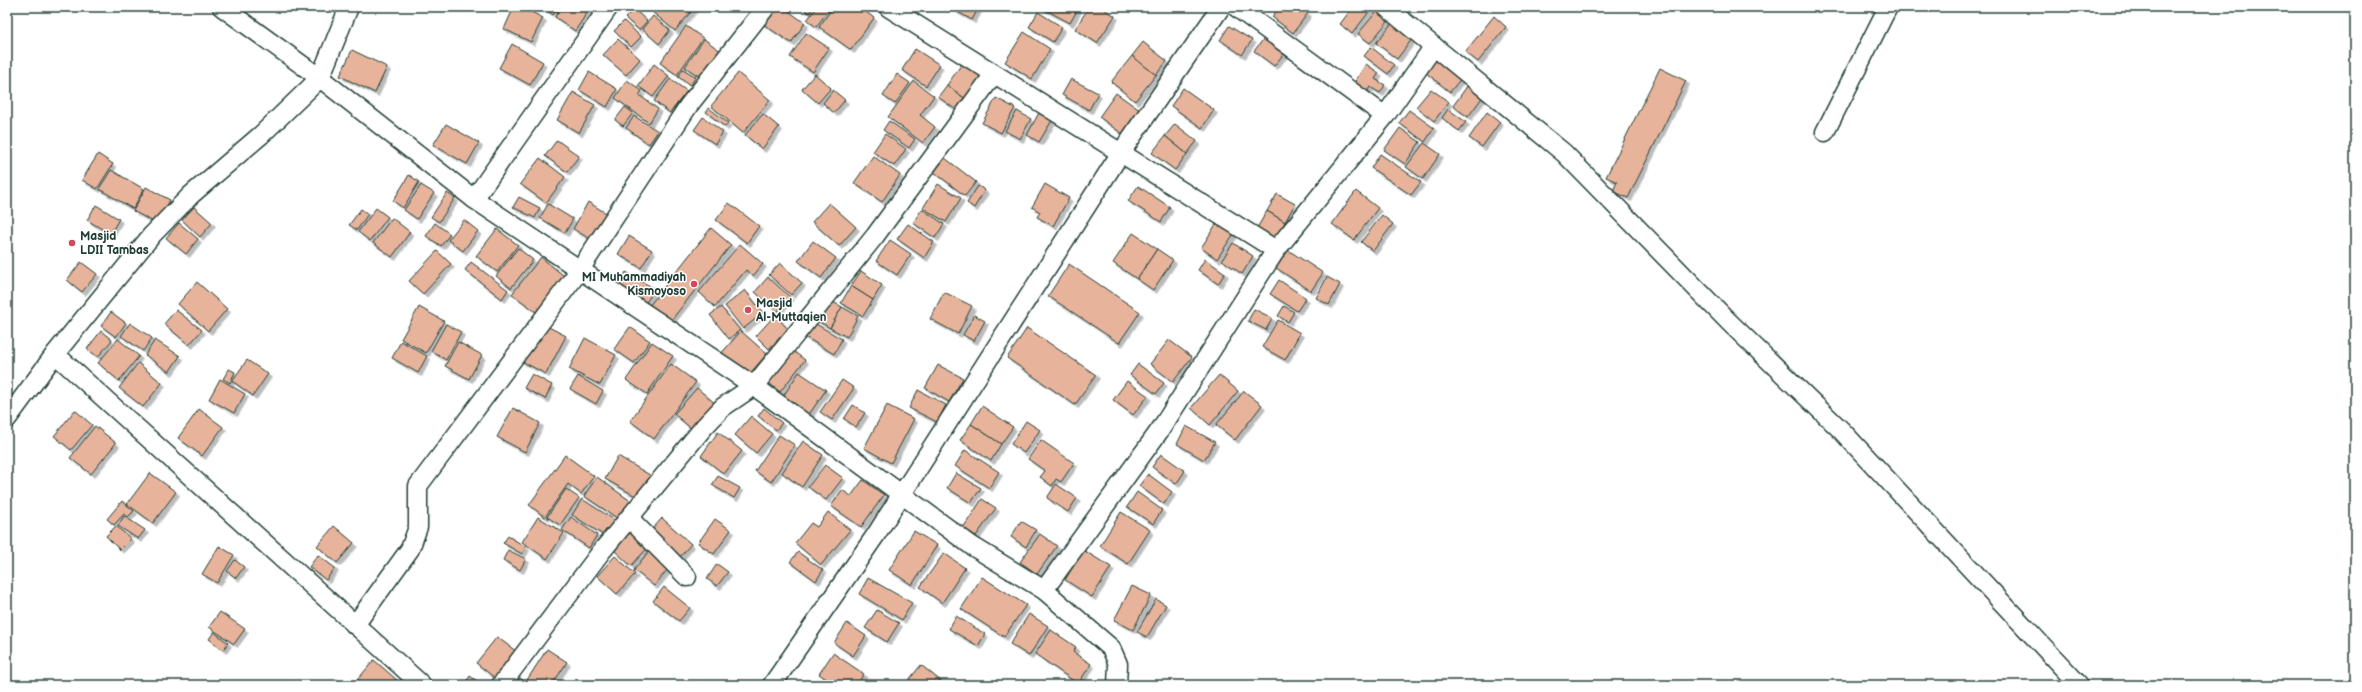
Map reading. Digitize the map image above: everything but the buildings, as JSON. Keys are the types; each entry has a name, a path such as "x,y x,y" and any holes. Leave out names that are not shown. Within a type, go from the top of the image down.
{"street":[{"path":"222,7 320,78 474,200 578,271 754,386 901,496 972,546 1044,590 1111,648 1118,664 1117,685"},
{"path":"7,419 55,354 167,219 320,78 349,7"},
{"path":"474,200 609,7"},
{"path":"355,624 410,548 418,527 418,486 578,271 689,106 766,7"},
{"path":"888,7 1120,154 1276,250"},
{"path":"772,685 901,496 1120,154 1221,7"},
{"path":"1236,7 1385,116"},
{"path":"1386,7 1573,163 1729,322 1841,430 2079,685"},
{"path":"1825,132 1888,7"},
{"path":"1044,590 1160,430 1276,250 1385,116 1434,46"},
{"path":"501,685 533,641 629,518 723,407 754,386 875,236 994,74"},
{"path":"55,354 422,685"},
{"path":"629,518 687,577"}],"place":[{"name":"Masjid LDII Tambas","path":"72,243"},
{"name":"MI Muhammadiyah Kismoyoso","path":"694,284"},
{"name":"Masjid Al-Muttaqien","path":"748,310"}]}
